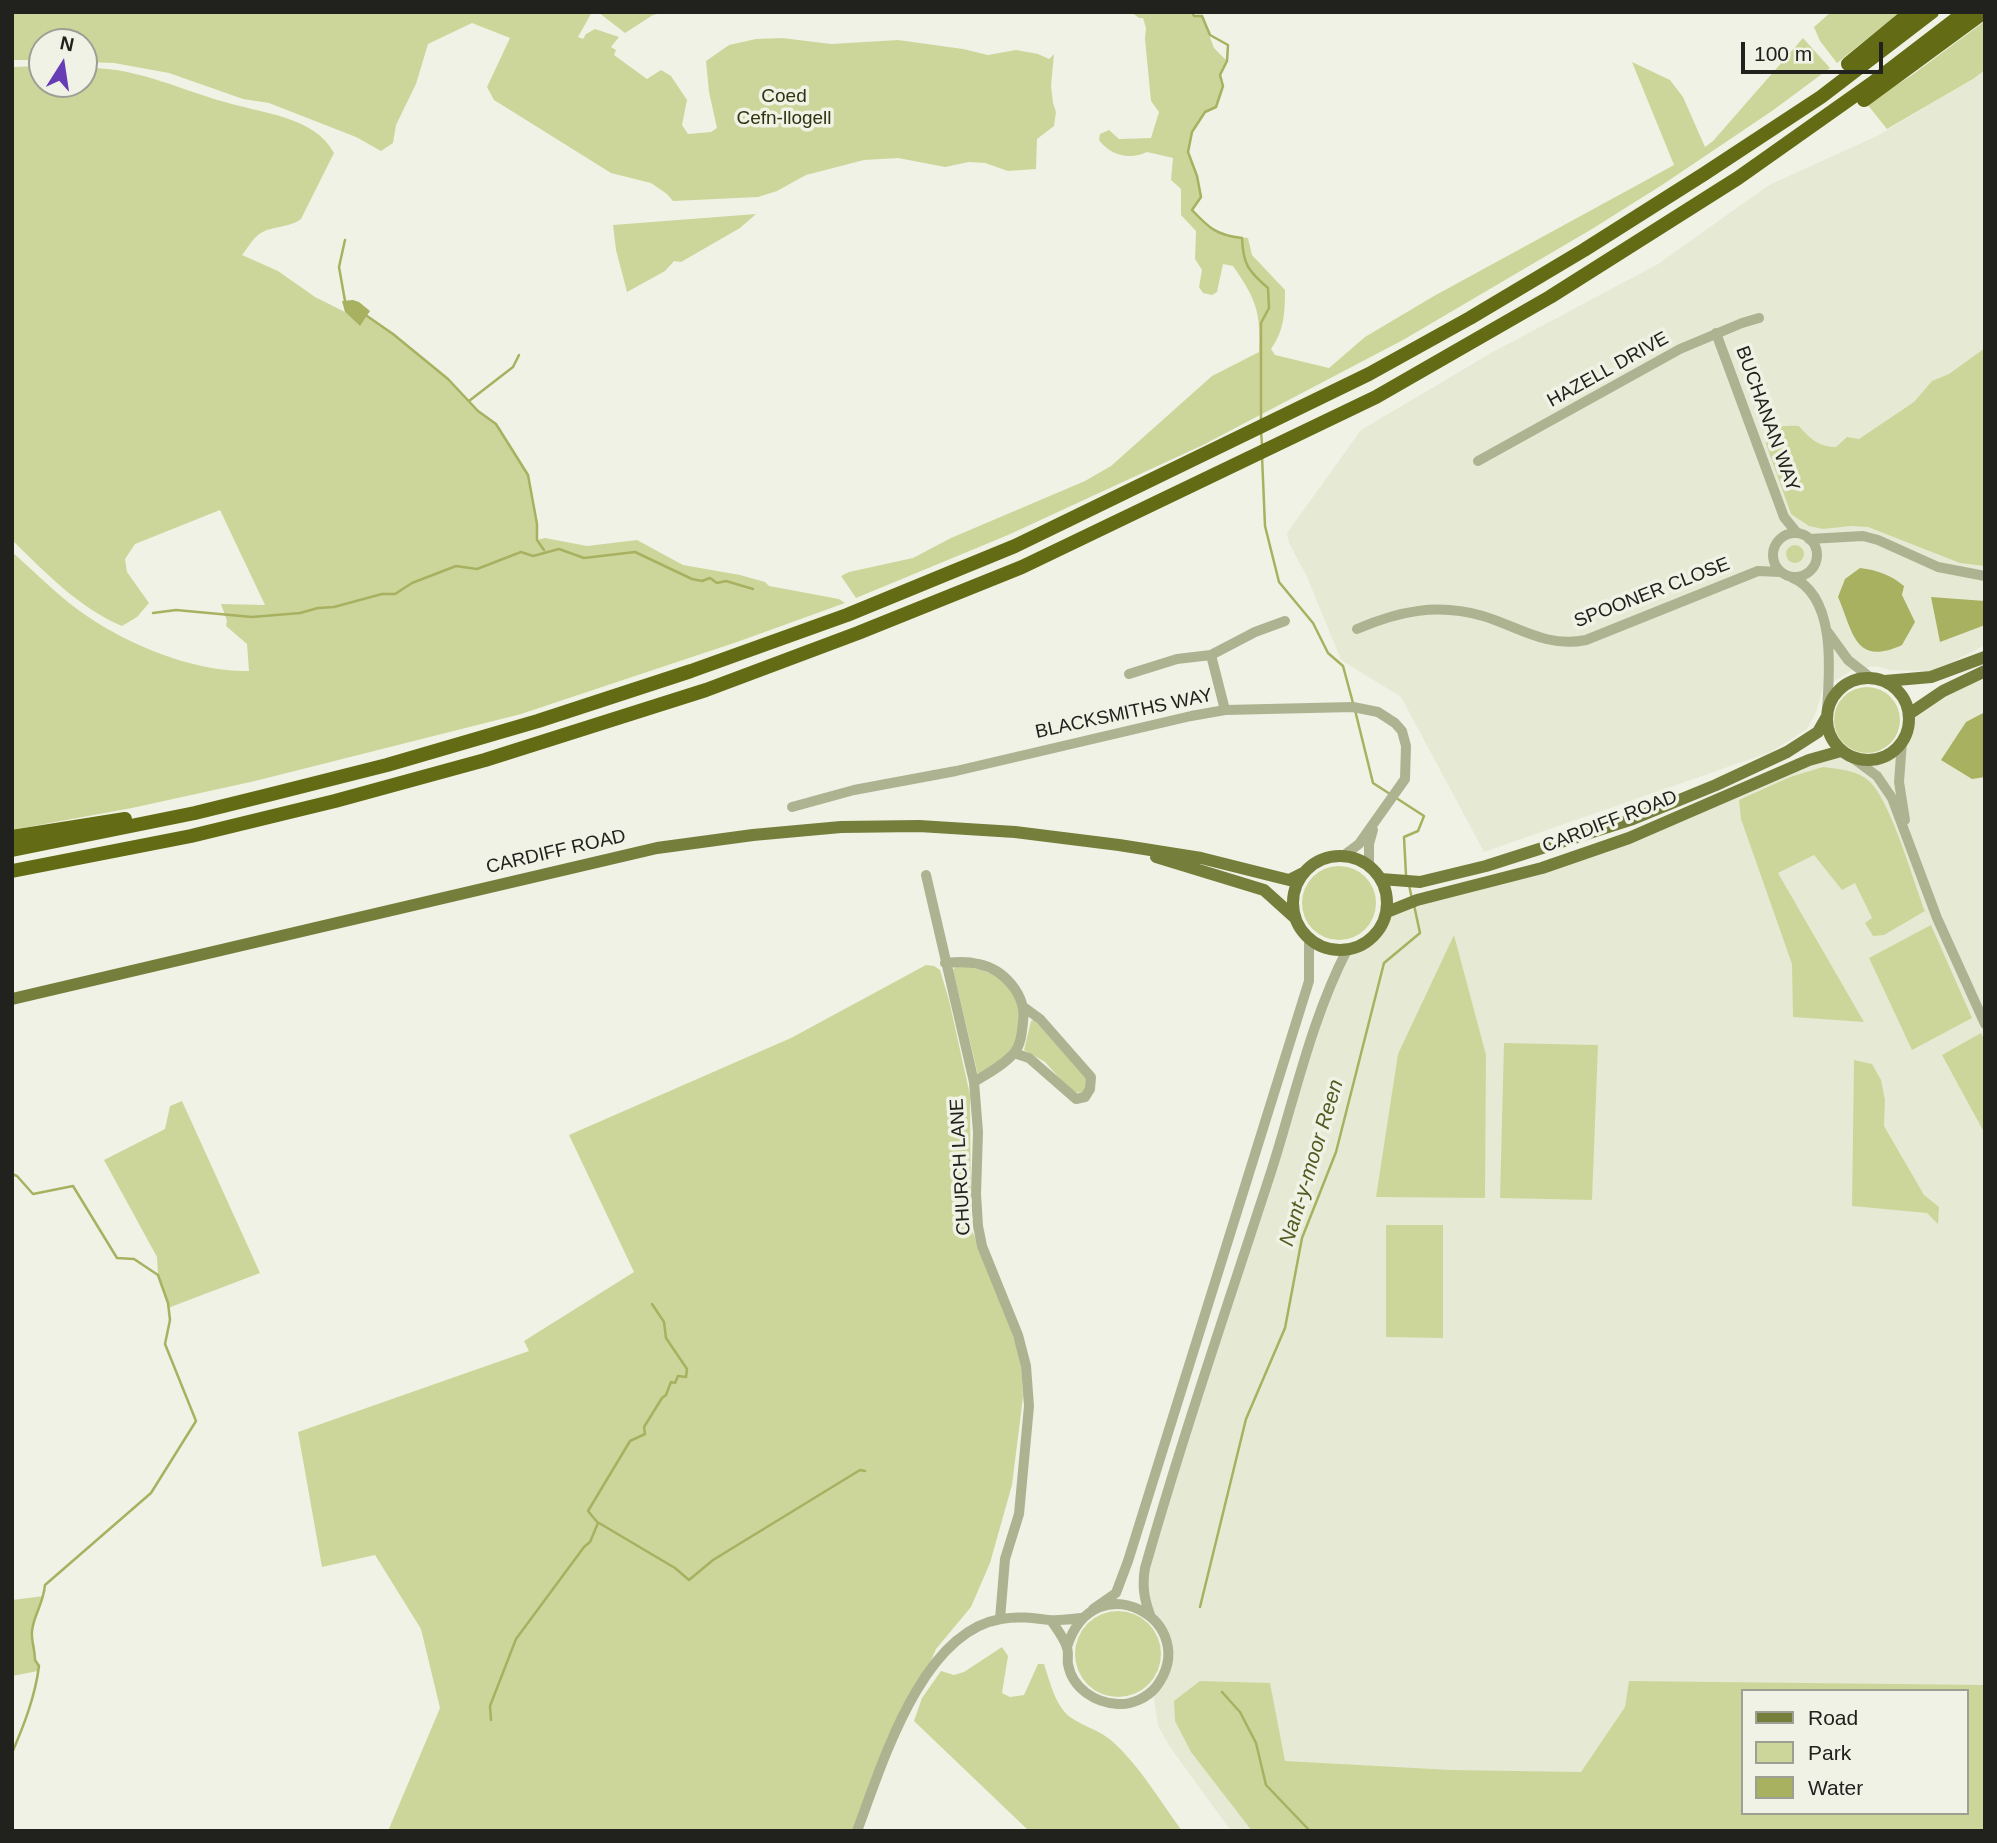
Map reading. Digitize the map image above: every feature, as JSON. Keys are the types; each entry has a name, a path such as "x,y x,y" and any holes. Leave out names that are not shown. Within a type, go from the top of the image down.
{"highway":[{"path":"1764,134 1911,12"},
{"path":"12,850 195,813 387,765 538,722 852,613 1015,546 1369,374 1470,318 1584,250 1821,97 1932,12"},
{"path":"1738,178 1871,84 1965,12"},
{"path":"12,871 203,833 485,760 706,690 863,632 1022,566 1376,397 1550,297 1882,89 1984,12"},
{"path":"12,837 100,822 195,813"}],"main road":[{"path":"1871,678 1885,681 1931,677 1985,657"},
{"path":"1909,713 1943,691 1985,671"},
{"name":"CARDIFF ROAD","path":"1381,879 1420,882 1486,866 1633,819 1716,785 1787,752 1818,732 1835,693 1847,683 1871,678"},
{"path":"1885,681 1904,699 1909,713 1902,742"},
{"path":"1827,714 1829,733 1846,753"},
{"name":"CARDIFF ROAD","path":"1387,912 1418,900 1542,868 1629,838 1809,760 1846,753 1871,760 1887,755 1902,742"},
{"name":"CARDIFF ROAD","path":"12,999 657,848 753,835 888,825 1015,832 1201,858 1289,880 1303,873"},
{"name":"CARDIFF ROAD","path":"1119,845 1264,890 1294,917"},
{"path":"1343,856 1368,866 1381,879 1387,895 1387,912 1381,927 1370,940 1347,950 1327,949 1309,940 1294,917 1294,894 1303,873 1321,860 1343,856"}],"street":[{"name":"HAZELL DRIVE","path":"1478,461 1669,356 1716,333 1759,318"},
{"name":"BUCHANAN WAY","path":"1716,333 1784,517 1797,533 1810,538"},
{"name":"BUCHANAN WAY","path":"1773,556 1784,529 1784,517"},
{"path":"1777,543 1789,534 1797,533"},
{"path":"1810,538 1863,536 1938,567 1985,576"},
{"path":"1817,554 1842,537"},
{"path":"1791,577 1798,577 1815,566 1817,554 1810,538"},
{"path":"1773,556 1780,572 1803,582 1812,592"},
{"name":"SPOONER CLOSE","path":"1357,629 1398,613 1442,610 1485,617 1546,640 1568,643 1586,639 1758,571 1773,556"},
{"name":"SPOONER CLOSE","path":"1758,571 1780,572"},
{"path":"1811,571 1812,592 1827,631 1848,660 1871,678"},
{"path":"1129,674 1177,659 1211,655 1255,632 1285,621"},
{"path":"1827,631 1830,673 1827,714"},
{"path":"1211,655 1225,710"},
{"name":"BLACKSMITHS WAY","path":"792,807 855,790 935,775 1225,710 1339,707 1370,710 1395,723 1402,731 1406,746 1405,779 1359,844 1343,856"},
{"path":"1902,742 1899,782 1909,841"},
{"path":"1846,753 1877,776 1892,799 1937,918 1985,1024"},
{"name":"BLACKSMITHS WAY","path":"1368,866 1369,844 1375,823"},
{"name":"CHURCH LANE","path":"926,875 974,1082 978,1132 976,1194 982,1246 1018,1335 1026,1366 1029,1406 1019,1514 1005,1559 1000,1619"},
{"path":"1093,1609 1108,1604 1137,1607 1158,1623 1166,1638 1168,1655 1163,1676 1153,1691 1139,1700 1122,1705 1104,1703 1087,1695 1075,1682 1068,1665 1067,1647 1072,1632 1081,1619 1093,1609 1116,1593 1128,1561 1309,981 1309,940"},
{"path":"1150,1615 1142,1585 1178,1453 1270,1175 1325,997 1347,950"},
{"path":"945,962 978,964 1006,978 1025,1008 1040,1019 1091,1077 1090,1089 1084,1097 1076,1099 1029,1058 1014,1053"},
{"path":"974,1082 1014,1053 1019,1043 1025,1008"},
{"path":"857,1831 885,1752 916,1693 943,1653 975,1627 1000,1619 1081,1619"},
{"path":"1051,1620 1067,1647"}],"shaded area":[{"path":"1985,70 1985,645 1929,671 1890,670 1876,666 1853,670 1823,688 1816,713 1807,729 1771,752 1484,852 1401,697 1341,660 1287,533 1361,430 1491,353 1658,264 1769,185 1877,136"},
{"path":"1985,671 1985,1831 1231,1831 1170,1747 1158,1726 1153,1691 1168,1655 1142,1585 1310,1043 1347,950 1370,940 1381,927 1387,912 1542,868 1841,751 1860,759 1871,760 1887,755 1902,742 1909,714"}],"green space":[{"name":"Coed Cefn-llogell","path":"12,12 592,12 578,37 583,39 595,29 619,37 611,47 616,50 614,55 647,79 661,70 671,76 687,100 682,125 688,134 711,132 717,128 706,61 729,45 756,39 782,38 831,44 898,40 988,55 1016,50 1049,59 1054,54 1051,86 1056,112 1054,126 1037,139 1036,169 1008,171 985,163 969,162 945,167 898,158 864,160 806,175 777,191 758,197 673,201 651,183 611,173 494,100 487,87 510,38 472,23 428,44 416,84 396,125 393,143 381,151 356,137 269,103 243,99 169,73 98,62 98,28 28,28 28,60 12,60"},
{"path":"598,12 666,12 653,15 625,33"},
{"path":"1131,12 1192,12 1195,16 1202,16 1214,48 1227,61 1220,75 1223,86 1216,107 1204,112 1193,132 1188,152 1201,197 1192,211 1217,231 1248,238 1252,255 1285,290 1283,321 1271,349 1275,355 1329,368 1365,337 1434,296 1674,165 1632,62 1670,80 1683,97 1705,147 1803,38 1830,68 1772,111 1662,185 1403,340 1203,445 1008,535 856,598 841,576 913,558 951,538 1085,481 1111,466 1212,376 1259,352 1259,326 1255,306 1233,266 1223,264 1217,292 1212,295 1203,293 1199,287 1202,270 1195,259 1196,231 1181,215 1181,189 1171,180 1173,158 1147,152 1134,156 1121,155 1109,150 1099,140 1100,134 1109,130 1119,139 1151,138 1159,112 1151,101 1146,28 1143,18"},
{"path":"1831,12 1900,12 1837,63 1820,41 1814,27"},
{"path":"1985,21 1985,70 1887,129 1867,104 1912,75"},
{"path":"28,66 28,98 98,98 98,68 102,68 156,79 285,118 314,131 334,153 301,219 262,233 242,255 278,271 315,297 345,312 359,325 367,316 448,379 478,411 496,424 528,475 537,524 537,540 545,538 587,546 637,540 683,565 740,575 765,582 769,586 839,599 845,603 521,714 255,781 132,808 12,830 12,552 60,596 115,633 159,653 204,667 249,671 247,644 226,626 221,604 265,605 220,510 135,544 125,559 127,572 149,603 137,617 122,626 77,599 12,540 12,67"},
{"path":"756,214 740,228 681,262 674,261 665,271 627,292 616,250 613,225"},
{"path":"1985,348 1985,566 1960,563 1868,527 1823,529 1809,526 1791,514 1766,444 1769,433 1777,427 1799,426 1815,441 1830,447 1836,447 1847,437 1859,439 1914,402 1932,381 1949,374"},
{"path":"1795,545 1801,548 1804,554 1801,560 1795,563 1789,560 1786,554 1789,548"},
{"path":"1867,687 1890,697 1900,720 1890,743 1867,753 1844,743 1834,720 1844,697"},
{"path":"1823,767 1859,774 1877,791 1901,842 1925,911 1884,935 1873,936 1865,923 1872,918 1855,883 1842,890 1814,855 1778,873 1864,1022 1793,1017 1792,964 1741,819 1739,800 1790,777"},
{"path":"1332,866 1346,866 1360,872 1370,882 1376,903 1370,924 1360,934 1346,940 1332,940 1318,934 1308,924 1302,910 1302,896 1308,882 1318,872"},
{"path":"1931,925 1972,1018 1912,1050 1869,958"},
{"path":"1454,935 1486,1055 1485,1198 1376,1197 1398,1054"},
{"path":"926,965 940,970 949,1000 970,1095 971,1228 1003,1305 1021,1360 1023,1397 1012,1485 990,1563 971,1607 936,1649 857,1831 388,1831 440,1708 421,1629 375,1555 322,1567 298,1432 529,1351 524,1341 634,1272 569,1135 791,1038"},
{"path":"957,965 983,971 1003,980 1016,997 1019,1008 1018,1035 1012,1050 978,1075 953,970"},
{"path":"1034,1020 1089,1081 1083,1093 1072,1092 1045,1062 1024,1050 1031,1021"},
{"path":"1981,1033 1985,1041 1985,1134 1942,1055"},
{"path":"1504,1043 1598,1045 1592,1200 1500,1198"},
{"path":"1854,1060 1872,1064 1881,1080 1885,1100 1884,1126 1924,1195 1939,1207 1938,1224 1927,1213 1852,1206"},
{"path":"182,1101 260,1273 168,1308 158,1275 157,1257 104,1160 165,1129 170,1106"},
{"path":"1386,1225 1443,1225 1443,1338 1386,1337"},
{"path":"44,1596 31,1635 38,1671 12,1676 12,1600"},
{"path":"1118,1611 1142,1618 1154,1630 1161,1654 1154,1678 1142,1690 1118,1697 1094,1690 1082,1678 1075,1654 1082,1630 1094,1618"},
{"path":"1002,1647 1008,1656 1002,1693 1010,1697 1024,1695 1038,1664 1044,1664 1060,1706 1070,1717 1107,1737 1122,1751 1182,1831 1029,1831 914,1721 922,1698 941,1671 954,1675 964,1672"},
{"path":"1200,1681 1270,1683 1285,1761 1451,1770 1581,1772 1625,1707 1629,1681 1985,1685 1985,1831 1252,1831 1191,1752 1175,1721 1174,1701"}],"water":[{"path":"353,300 370,311 360,326 345,312 342,301"},
{"path":"1860,568 1884,574 1904,586 1902,595 1915,622 1902,645 1874,652 1858,642 1852,633 1838,597 1845,579"},
{"path":"1931,597 1985,601 1985,625 1940,642"},
{"path":"1985,712 1985,777 1972,779 1941,760 1966,722"}],"waterway":[{"path":"1192,12 1194,16 1202,16 1210,35 1228,45 1227,61 1220,75 1223,86 1216,107 1205,112 1192,132 1188,152 1201,197 1192,210 1214,230 1242,238 1248,266 1268,288 1269,308 1261,323 1261,421"},
{"path":"345,240 339,267 345,301"},
{"path":"367,316 448,379 478,411 496,424 528,475 537,524 537,540 544,550"},
{"path":"469,401 513,367 519,355"},
{"path":"1261,431 1262,445"},
{"path":"1262,456 1265,526 1279,582 1313,623 1328,653 1343,666 1353,703"},
{"name":"Nant-y-moor Reen","path":"153,613 176,610 252,617 300,613 382,594 395,594 412,583 456,566 477,569 521,552 533,556 559,549 584,558 635,552 692,579 702,581 710,578 717,583 726,581 753,589"},
{"name":"Nant-y-moor Reen","path":"1355,710 1373,783 1424,816 1418,831 1404,837 1406,875"},
{"name":"Nant-y-moor Reen","path":"1409,885 1412,899"},
{"name":"Nant-y-moor Reen","path":"1200,1607 1246,1419 1285,1328 1302,1238 1336,1152 1384,963 1420,933 1414,905"},
{"path":"12,1174 33,1194 73,1186 117,1258 134,1259 158,1275 168,1303 170,1320 165,1344 196,1421 151,1493 45,1585 32,1631 35,1660 39,1666 35,1689 12,1753"},
{"path":"491,1720 490,1706 516,1639 590,1542 598,1523 588,1511 630,1441 645,1434 644,1427 666,1395 671,1382 675,1383 678,1376 686,1377 687,1369 666,1338 664,1322 652,1304"},
{"path":"599,1523 675,1568 689,1580 713,1560 860,1470 865,1471"},
{"name":"Nant-y-moor Reen","path":"1222,1692 1240,1712 1256,1743 1266,1785 1310,1831"}]}
